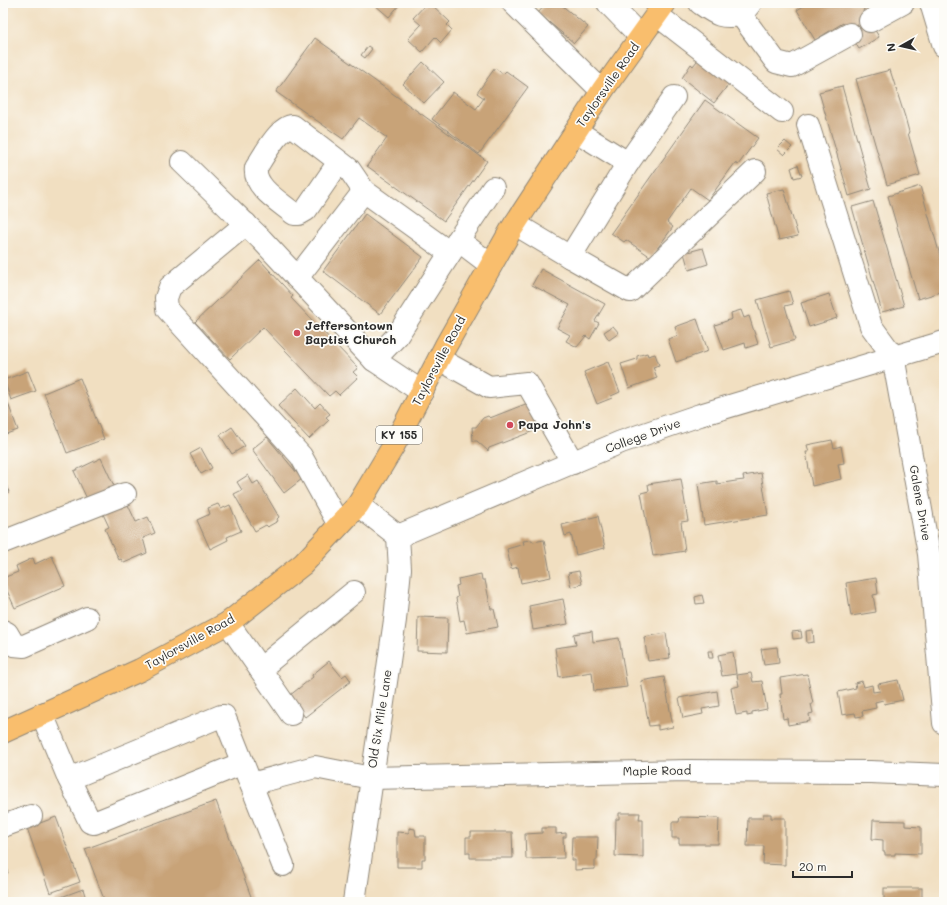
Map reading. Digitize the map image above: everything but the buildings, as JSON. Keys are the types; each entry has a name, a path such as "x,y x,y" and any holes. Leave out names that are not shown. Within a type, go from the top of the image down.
{"main road":[{"name":"Taylorsville Road","path":"4,729 42,714 140,670 228,623 302,564 358,505 394,446 439,359 515,224 602,91 661,9"}],"street":[{"path":"608,3 641,37"},
{"path":"700,3 714,13 725,17 746,9 776,62 792,66 850,34"},
{"path":"870,21 904,3"},
{"path":"931,3 944,46"},
{"path":"520,5 602,91"},
{"path":"661,9 782,112"},
{"path":"570,257 628,163 674,97"},
{"path":"808,125 871,326 893,356"},
{"path":"576,131 628,163"},
{"path":"182,162 246,224 374,360 422,392"},
{"path":"339,162 349,169 364,191 454,247 491,265"},
{"path":"515,224 630,291 755,170"},
{"path":"374,360 397,336 493,188"},
{"path":"297,278 364,191"},
{"path":"246,224 170,287 166,298 167,309 301,456 339,525"},
{"name":"College Drive","path":"398,536 621,442 700,415 893,356 944,342"},
{"name":"Galene Drive","path":"893,356 926,532 937,570 944,723"},
{"path":"439,359 489,387 527,383 573,462"},
{"path":"3,542 125,494"},
{"path":"358,505 398,536"},
{"name":"Old Six Mile Lane","path":"354,902 370,778 395,620 400,570 398,536"},
{"path":"260,669 354,592"},
{"path":"3,631 7,633 14,645 24,646 87,618"},
{"path":"228,623 291,714"},
{"path":"42,714 69,779 90,822 94,823 243,763"},
{"path":"69,779 221,716 225,719 283,865"},
{"name":"Maple Road","path":"251,784 315,767 370,778 687,771 870,772 944,775"},
{"path":"3,826 31,816"}],"place":[{"name":"Jeffersontown Baptist Church","path":"297,333"},
{"name":"Papa John's","path":"510,425"}]}
